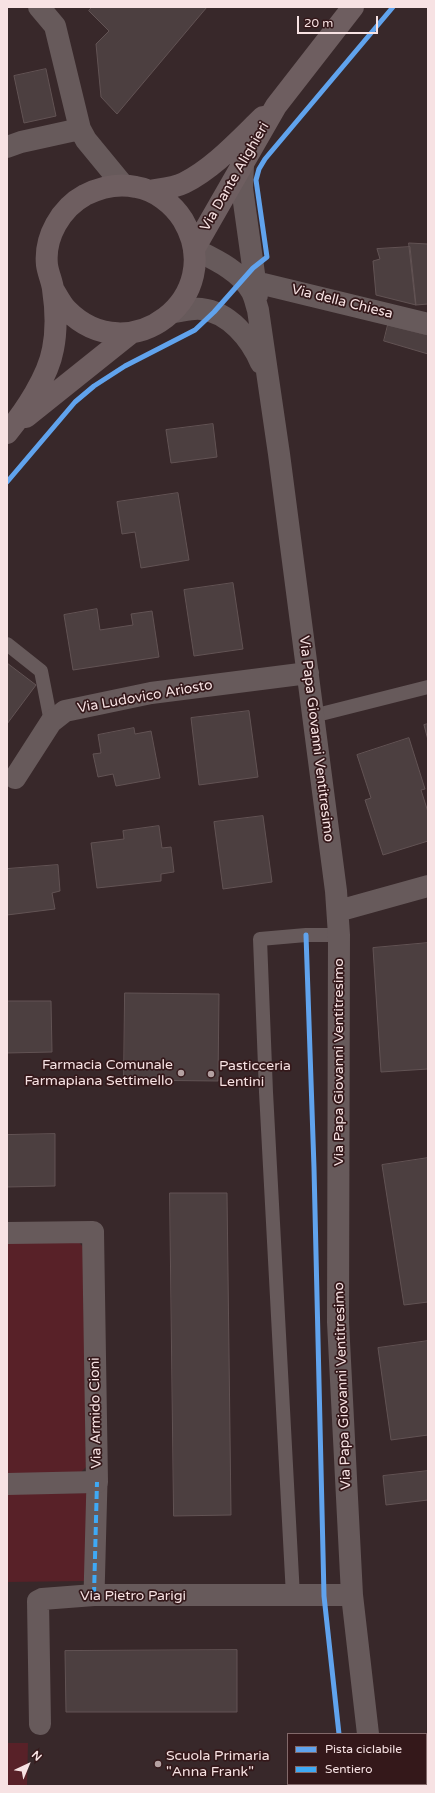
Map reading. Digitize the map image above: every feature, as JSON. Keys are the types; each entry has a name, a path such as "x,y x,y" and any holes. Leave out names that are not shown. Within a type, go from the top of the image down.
{"main road":[{"name":"Via Dante Alighieri","path":"194,248 243,166 276,106 353,7"},
{"name":"Via Dante Alighieri","path":"150,191 183,183 198,174 215,161 276,106"},
{"name":"Via Dante Alighieri","path":"8,431 38,387 47,370 53,350 56,326 53,289 47,265 49,240 59,218 76,200 98,188 123,185 150,191 166,201 180,214 189,230 194,248 194,272 187,294 173,312 154,326 131,333 107,332 85,324 66,309 53,289"},
{"name":"Via Dante Alighieri","path":"8,431 131,333"}],"street":[{"path":"39,7 55,26 80,129 86,140 123,185"},
{"path":"7,147 21,142 80,129"},
{"name":"Via Papa Giovanni Ventitresimo","path":"243,166 242,188 308,673 338,911 338,1322 352,1595 368,1733"},
{"name":"Via Papa Giovanni Ventitresimo","path":"194,248 218,261 244,280 252,292 258,310"},
{"name":"Via della Chiesa","path":"255,282 428,324"},
{"name":"Via Papa Giovanni Ventitresimo","path":"173,312 201,309 214,312 226,318 246,336 253,347 261,362 270,393"},
{"name":"Via Ludovico Ariosto","path":"11,783 51,722 65,711 151,692 308,673"},
{"path":"338,911 428,886"},
{"name":"Via Armido Cioni","path":"7,1233 93,1232 97,1482 94,1595"},
{"path":"7,1484 97,1482"},
{"name":"Via Pietro Parigi","path":"40,1724 38,1602 46,1597 94,1595 352,1595"}],"lane":[{"path":"7,644 41,671 51,722"},
{"path":"313,716 428,687"},
{"path":"293,1596 266,1092 260,939 306,935 339,935"}],"shaded area":[{"path":"76,1239 83,1247 86,1467 80,1473 7,1475 7,1241"},
{"path":"87,1493 88,1581 7,1582 7,1494"},
{"path":"7,1743 28,1743 27,1786 7,1786"}],"building":[{"path":"92,7 207,7 117,114 101,97 96,44 109,31 89,11"},
{"path":"46,69 56,116 24,123 14,76"},
{"path":"409,243 428,244 428,304 416,305"},
{"path":"410,247 416,305 376,295 373,261 380,259 377,249"},
{"path":"388,325 428,335 428,354 384,341"},
{"path":"213,424 217,457 171,463 166,430"},
{"path":"178,493 189,560 141,568 135,532 122,534 117,502"},
{"path":"233,583 243,649 194,656 184,590"},
{"path":"97,609 100,630 133,625 131,614 152,611 159,657 73,670 64,615"},
{"path":"7,663 36,685 7,724"},
{"path":"249,711 258,777 199,785 191,718"},
{"path":"428,724 428,740 424,725"},
{"path":"134,728 135,734 151,731 160,778 116,786 113,774 98,777 93,754 101,753 98,735"},
{"path":"409,738 425,789 421,790 428,812 428,841 383,855 365,800 371,798 357,755"},
{"path":"263,816 272,882 223,889 214,822"},
{"path":"159,826 162,848 171,847 174,872 161,874 161,881 97,888 91,843 124,839 123,831"},
{"path":"58,865 60,891 52,893 55,909 7,915 7,869"},
{"path":"428,943 428,1069 381,1072 373,948"},
{"path":"125,993 219,994 218,1081 124,1080"},
{"path":"7,1001 51,1001 52,1052 7,1053"},
{"path":"55,1134 55,1186 7,1187 7,1135"},
{"path":"428,1158 428,1302 404,1305 382,1165"},
{"path":"170,1193 227,1193 231,1515 174,1516"},
{"path":"428,1341 428,1435 391,1440 378,1348"},
{"path":"428,1471 428,1500 386,1505 383,1476"},
{"path":"237,1650 237,1712 66,1712 65,1651"}],"marked path":[{"path":"94,1595 97,1482"}],"cycle path":[{"path":"7,482 75,402 94,386 125,366 195,330 214,312 253,268 267,257 256,180 259,169 265,159 393,7"},
{"path":"306,935 314,1168 324,1596 339,1733"}],"place":[{"name":"Farmacia Comunale Farmapiana Settimello","path":"181,1073"},
{"name":"Pasticceria Lentini","path":"211,1074"},
{"name":"Scuola Primaria \"Anna Frank\"","path":"158,1764"}]}
